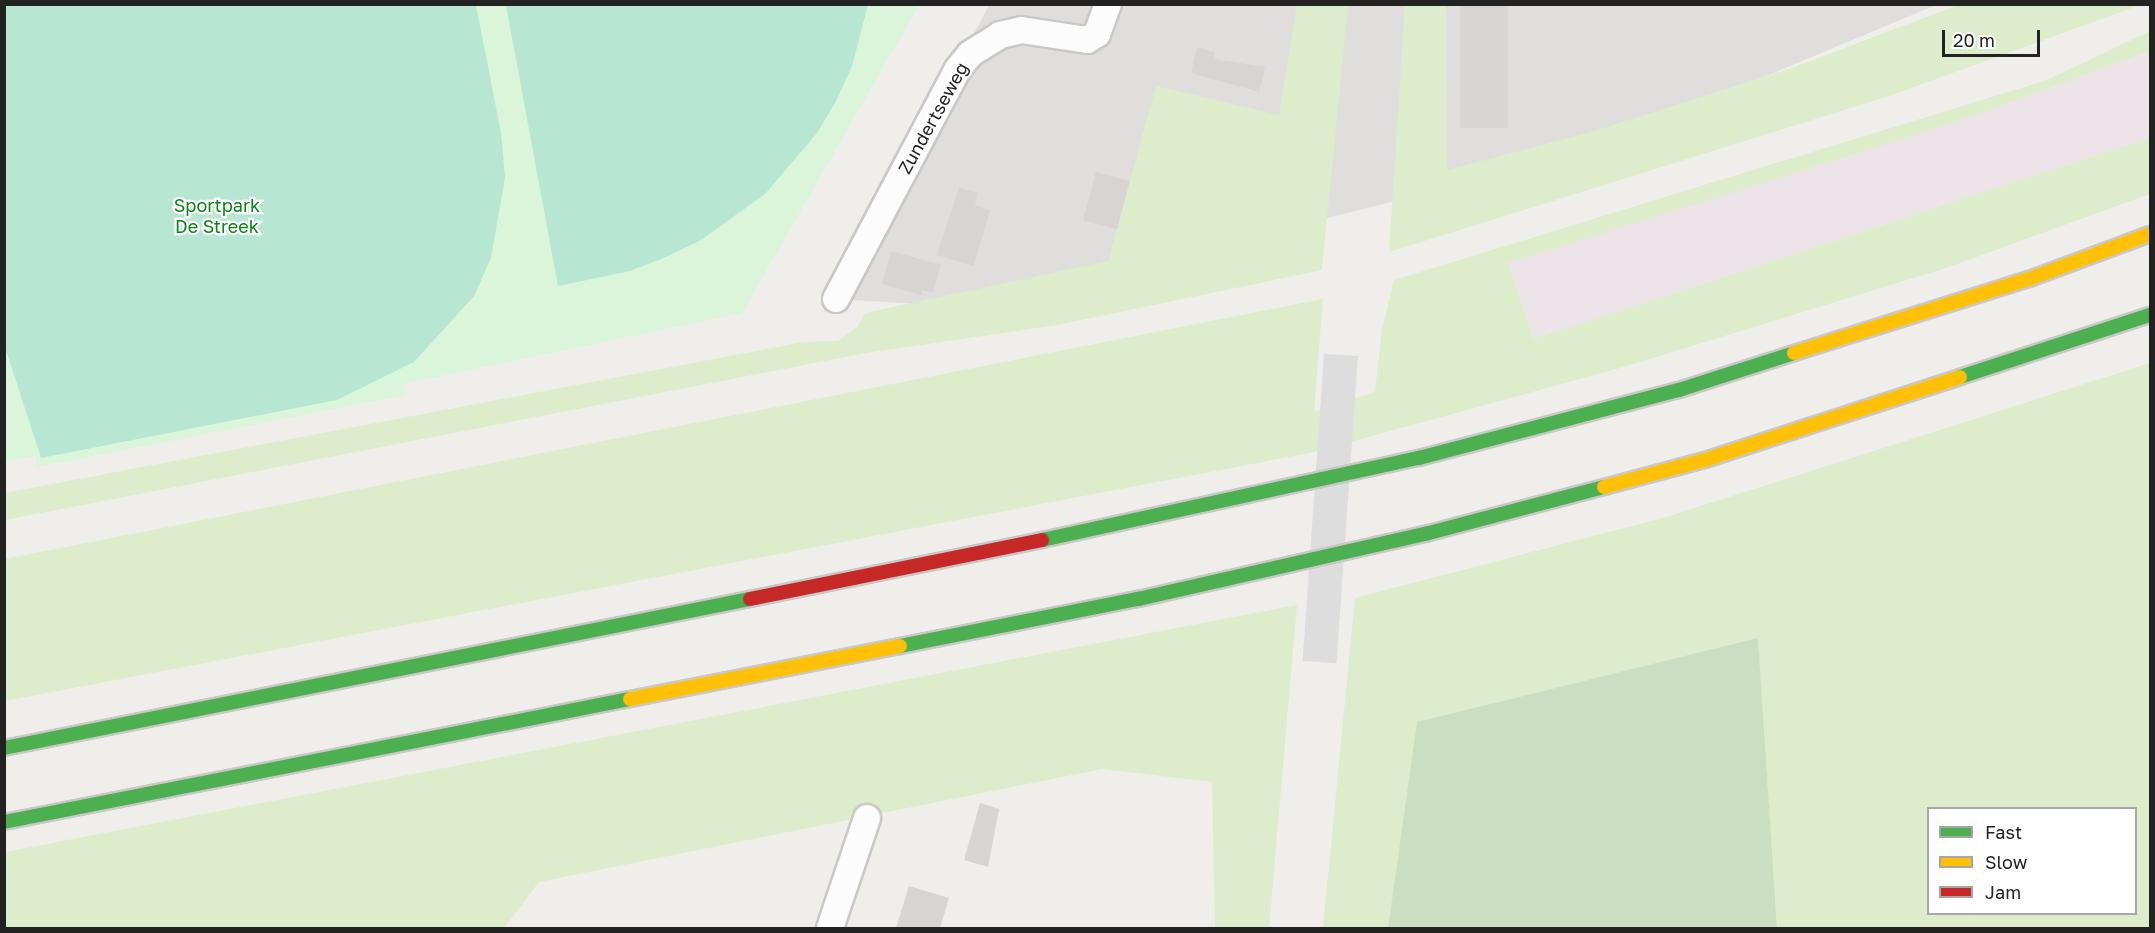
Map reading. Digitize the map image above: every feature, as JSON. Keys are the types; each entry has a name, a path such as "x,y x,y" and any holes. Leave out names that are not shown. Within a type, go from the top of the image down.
{"highway":[{"path":"4,748 1139,521 1419,458 1679,390 2029,279 2151,234"},
{"path":"4,822 1126,602 1425,534 1705,460 2151,315"}],"street":[{"name":"Zundertseweg","path":"836,299 958,69 970,54 999,35 1021,30 1087,40 1097,34 1108,4"},
{"path":"830,928 867,818"}],"shaded area":[{"path":"989,5 1936,5 1572,157 970,307 836,299"},
{"path":"2150,51 2150,138 1534,339 1508,262 1951,124"}],"green space":[{"path":"506,4 868,5 852,66 836,101 817,133 765,194 701,240 666,257 630,271 558,286"},
{"path":"1297,4 1348,5 1322,270 1057,325 866,353 5,520 5,493 804,342 838,341 857,327 865,313 1108,261 1156,86 1279,115"},
{"name":"Sportpark De Streek","path":"4,5 476,5 501,133 505,177 491,258 474,296 414,362 337,400 41,458 5,347"},
{"name":"Sportpark De Streek","path":"5,5 919,5 742,313 403,384 405,395 37,467 35,456 5,462"},
{"path":"1405,5 1446,5 1447,170 1591,132 1789,69 1958,5 2140,5 1889,96 1389,252"},
{"path":"2150,31 2150,51 1951,124 1508,263 1534,339 2150,138 2150,194 1946,268 1620,368 1310,453 5,701 5,559 1323,299 1314,412 1375,392 1382,329 1394,280 2047,80"},
{"path":"2150,363 2150,928 1777,928 1758,639 1417,722 1388,928 1323,928 1355,598 1663,518"},
{"path":"1297,605 1269,928 1215,928 1212,782 1102,769 539,882 504,928 5,928 5,852"},
{"path":"1758,638 1777,928 1388,928 1417,722"}],"pier":[{"path":"1324,354 1358,356 1337,663 1303,661"}],"building":[{"path":"1460,4 1508,4 1508,128 1460,128"},
{"path":"1197,47 1215,53 1213,59 1265,67 1259,92 1191,73"},
{"path":"1096,172 1130,181 1117,229 1083,220"},
{"path":"959,188 978,193 975,205 990,210 974,266 937,255"},
{"path":"891,251 941,265 933,293 922,290 921,295 882,284"},
{"path":"980,803 999,809 988,867 964,860"},
{"path":"909,886 949,898 940,928 896,928"}],"traffic: fast":[{"path":"1960,377 2150,315"},
{"path":"1042,540 1419,458 1679,390 1794,353"},
{"path":"900,646 1138,599 1425,534 1604,487"},
{"path":"4,748 750,599"},
{"path":"4,822 630,699"}],"traffic: slow":[{"path":"1794,353 2029,279 2150,234"},
{"path":"1604,487 1705,460 1960,377"},
{"path":"630,699 900,646"}],"traffic: jam":[{"path":"750,599 1042,540"}]}
